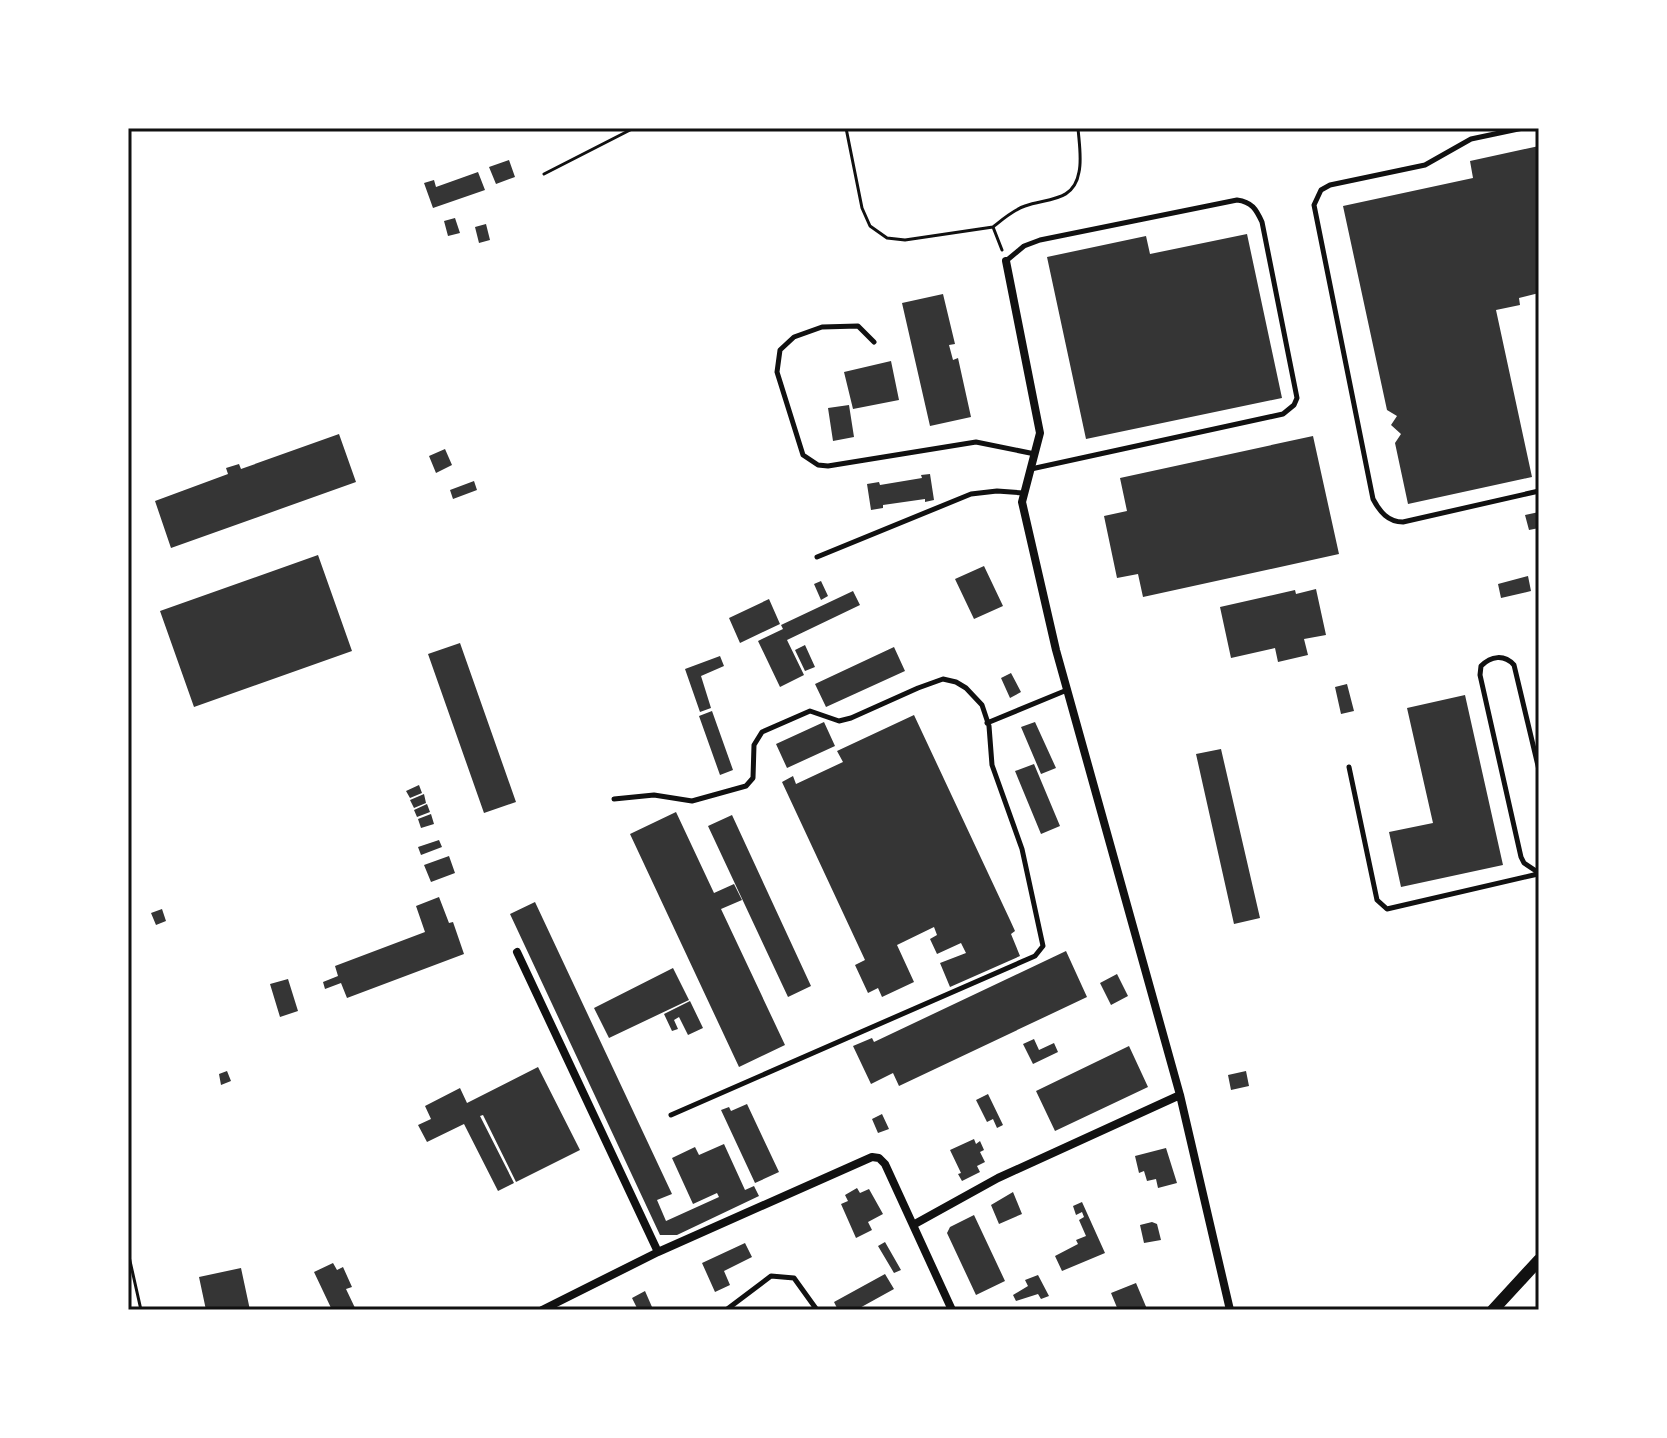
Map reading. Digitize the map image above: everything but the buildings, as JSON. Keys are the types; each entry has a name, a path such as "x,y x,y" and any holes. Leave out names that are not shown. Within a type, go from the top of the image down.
{"street":[{"path":"1006,261 1040,433 1022,502 1067,690 1180,1095 1230,1310"},
{"path":"517,952 658,1252"},
{"path":"913,1225 998,1178 1180,1095"},
{"path":"542,1310 658,1252 872,1157 879,1158 885,1164 952,1310"},
{"path":"1493,1310 1539,1260"}],"lane":[{"path":"1523,128 1471,139 1425,165 1330,185 1321,190 1314,205 1373,499 1379,509 1395,522 1403,522 1539,491"},
{"path":"1006,261 1024,246 1040,240 1237,200 1247,201 1255,207 1262,222 1297,398 1283,414 1031,469"},
{"path":"874,342 858,326 822,327 794,337 780,350 777,372 803,455 818,465 828,466 976,442 1036,455"},
{"path":"817,557 971,494 997,491 1023,493"},
{"path":"1539,770 1514,665 1509,659 1501,657 1488,659 1481,666 1480,675 1521,857 1539,874"},
{"path":"614,799 654,795 692,801 746,786 753,778 754,745 762,732 810,711 839,721 851,718 943,679 966,688 982,705 992,765 1027,866 1043,946 1035,956 671,1115"},
{"path":"987,723 1067,690"},
{"path":"1349,767 1377,900 1387,909 1539,874"},
{"path":"726,1310 771,1276 794,1278 817,1310"}],"path":[{"path":"544,174 634,128"},
{"path":"846,128 862,208 870,226 887,238 905,240 993,227 1023,207 1063,197 1076,183 1080,169 1078,128"},
{"path":"993,227 1006,261"},
{"path":"128,1252 141,1310"}]}
